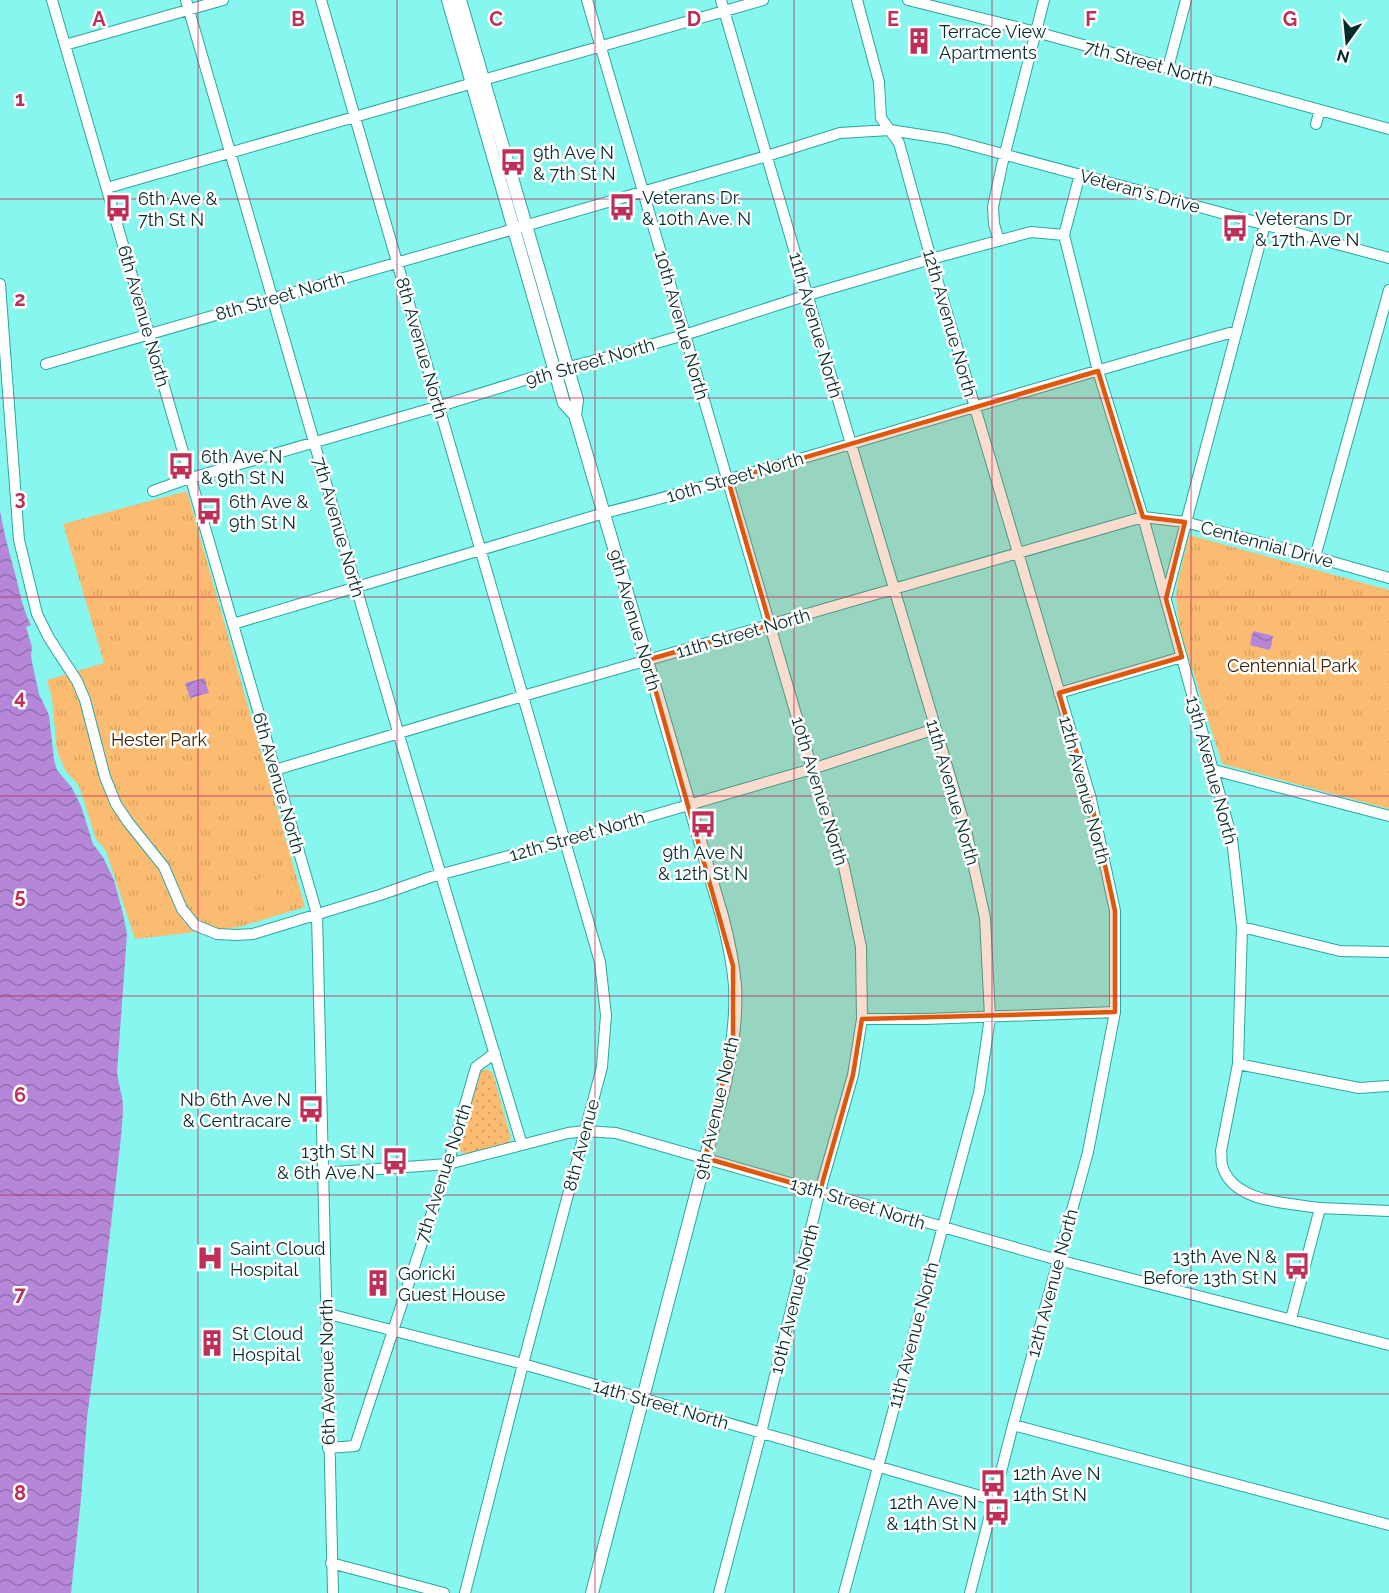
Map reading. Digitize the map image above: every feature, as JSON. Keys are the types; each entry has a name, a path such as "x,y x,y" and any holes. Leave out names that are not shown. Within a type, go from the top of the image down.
{"main road":[{"name":"9th Avenue North","path":"448,0 478,81"},
{"name":"9th Avenue North","path":"460,0 478,81 561,369 564,403 575,415 690,804 722,916 735,987 733,1037 724,1088 592,1593"}],"street":[{"name":"6th Avenue North","path":"52,0 317,914 333,1593"},
{"path":"65,45 188,5 224,0"},
{"name":"8th Avenue North","path":"321,0 523,696"},
{"name":"10th Avenue North","path":"587,0 812,769 844,867 861,947 862,1019 854,1075 820,1191 719,1593"},
{"path":"107,188 601,46 723,5 763,0"},
{"name":"12th Avenue North","path":"857,0 879,82 881,118 899,143 931,259 1092,801 1115,911 1115,1012 1088,1152 1013,1425 970,1593"},
{"name":"7th Street North","path":"908,0 1036,32 1389,129"},
{"path":"999,242 994,224 993,207 1044,0"},
{"path":"1168,68 1186,0"},
{"name":"7th Avenue North","path":"188,5 399,734 522,1145"},
{"name":"11th Avenue North","path":"723,5 966,830 985,918 990,1017 979,1093 844,1593"},
{"path":"1316,124 1320,110"},
{"name":"Veteran's Drive","path":"643,192 840,133 890,130 946,139 1389,258"},
{"path":"1064,235 1080,174"},
{"name":"8th Street North","path":"46,364 643,192"},
{"path":"1166,599 1265,224"},
{"name":"9th Street North","path":"153,491 561,369 685,335 808,295 931,259 1031,232 1064,235"},
{"name":"13th Avenue North","path":"1064,235 1098,371 1143,517 1232,840 1242,927 1238,1064 1221,1151 1222,1166 1230,1180 1243,1191 1259,1199 1320,1208 1389,1211"},
{"name":"12th Street North","path":"0,284 19,540 38,614 49,639 77,681 85,700 105,777 116,804 164,867 182,909 195,925 217,934 253,934 441,874 565,841 812,769 935,729"},
{"path":"1315,556 1389,290"},
{"name":"10th Street North","path":"233,624 604,513 666,498 1155,353 1237,331"},
{"name":"Centennial Drive","path":"1143,517 1185,522 1389,578"},
{"name":"11th Street North","path":"275,770 1143,517"},
{"path":"1059,693 1182,657"},
{"name":"8th Avenue","path":"465,1593 602,1067 606,1015 600,962 523,696"},
{"path":"1214,770 1389,816"},
{"path":"1242,927 1340,951 1389,952"},
{"path":"862,1019 1115,1012"},
{"name":"7th Avenue North","path":"328,1448 355,1446 448,1164 476,1066 495,1053"},
{"path":"1238,1064 1359,1088 1389,1086"},
{"name":"13th Street North","path":"323,1173 448,1164 547,1137 585,1131 616,1133 1058,1260 1389,1345"},
{"path":"1291,1319 1320,1208"},
{"name":"14th Street North","path":"325,1313 523,1364 994,1500"},
{"path":"1013,1425 1389,1525"},
{"path":"331,1563 444,1593"}],"highlighted area":[{"path":"1098,371 1143,517 1185,522 1166,599 1182,657 1059,693 1091,801 1115,911 1115,1012 862,1019 853,1075 820,1191 705,1158 733,1037 733,966 647,660 770,625 728,480"}],"green space":[{"name":"Hester Park","path":"187,491 305,907 239,927 135,939 106,851 96,839 79,786 65,770 57,751 52,698 47,680 104,663 63,524"},
{"name":"Centennial Park","path":"1189,535 1389,590 1389,809 1222,764 1181,633 1177,609 1178,581"},
{"path":"271,875 279,901 266,905 258,879"},
{"path":"254,878 261,906 248,910 241,882"},
{"path":"488,1069 493,1074 511,1138 508,1143 466,1154 461,1152 458,1146 479,1074"}],"water":[{"path":"0,510 20,596 31,625 26,627 32,647 31,656 39,694 49,715 54,760 57,770 72,788 81,806 93,844 103,857 114,880 127,934 117,1072 123,1102 122,1127 87,1418 71,1593 0,1593"},
{"path":"1254,631 1273,636 1269,650 1250,645"},
{"path":"204,678 209,693 190,698 185,683"}],"place":[{"name":"Terrace View Apartments","path":"919,41"},
{"name":"9th Ave N & 7th St N","path":"513,162"},
{"name":"Veterans Dr. & 10th Ave. N","path":"622,207"},
{"name":"6th Ave & 7th St N","path":"118,208"},
{"name":"Veterans Dr & 17th Ave N","path":"1235,228"},
{"name":"6th Ave N & 9th St N","path":"181,466"},
{"name":"6th Ave & 9th St N","path":"209,511"},
{"name":"9th Ave N & 12th St N","path":"703,824"},
{"name":"Nb 6th Ave N & Centracare","path":"311,1109"},
{"name":"13th St N & 6th Ave N","path":"395,1161"},
{"name":"Saint Cloud Hospital","path":"210,1258"},
{"name":"13th Ave N & Before 13th St N","path":"1297,1266"},
{"name":"Goricki Guest House","path":"378,1283"},
{"name":"St Cloud Hospital","path":"212,1343"},
{"name":"12th Ave N 14th St N","path":"993,1483"},
{"name":"12th Ave N & 14th St N","path":"997,1512"}]}
